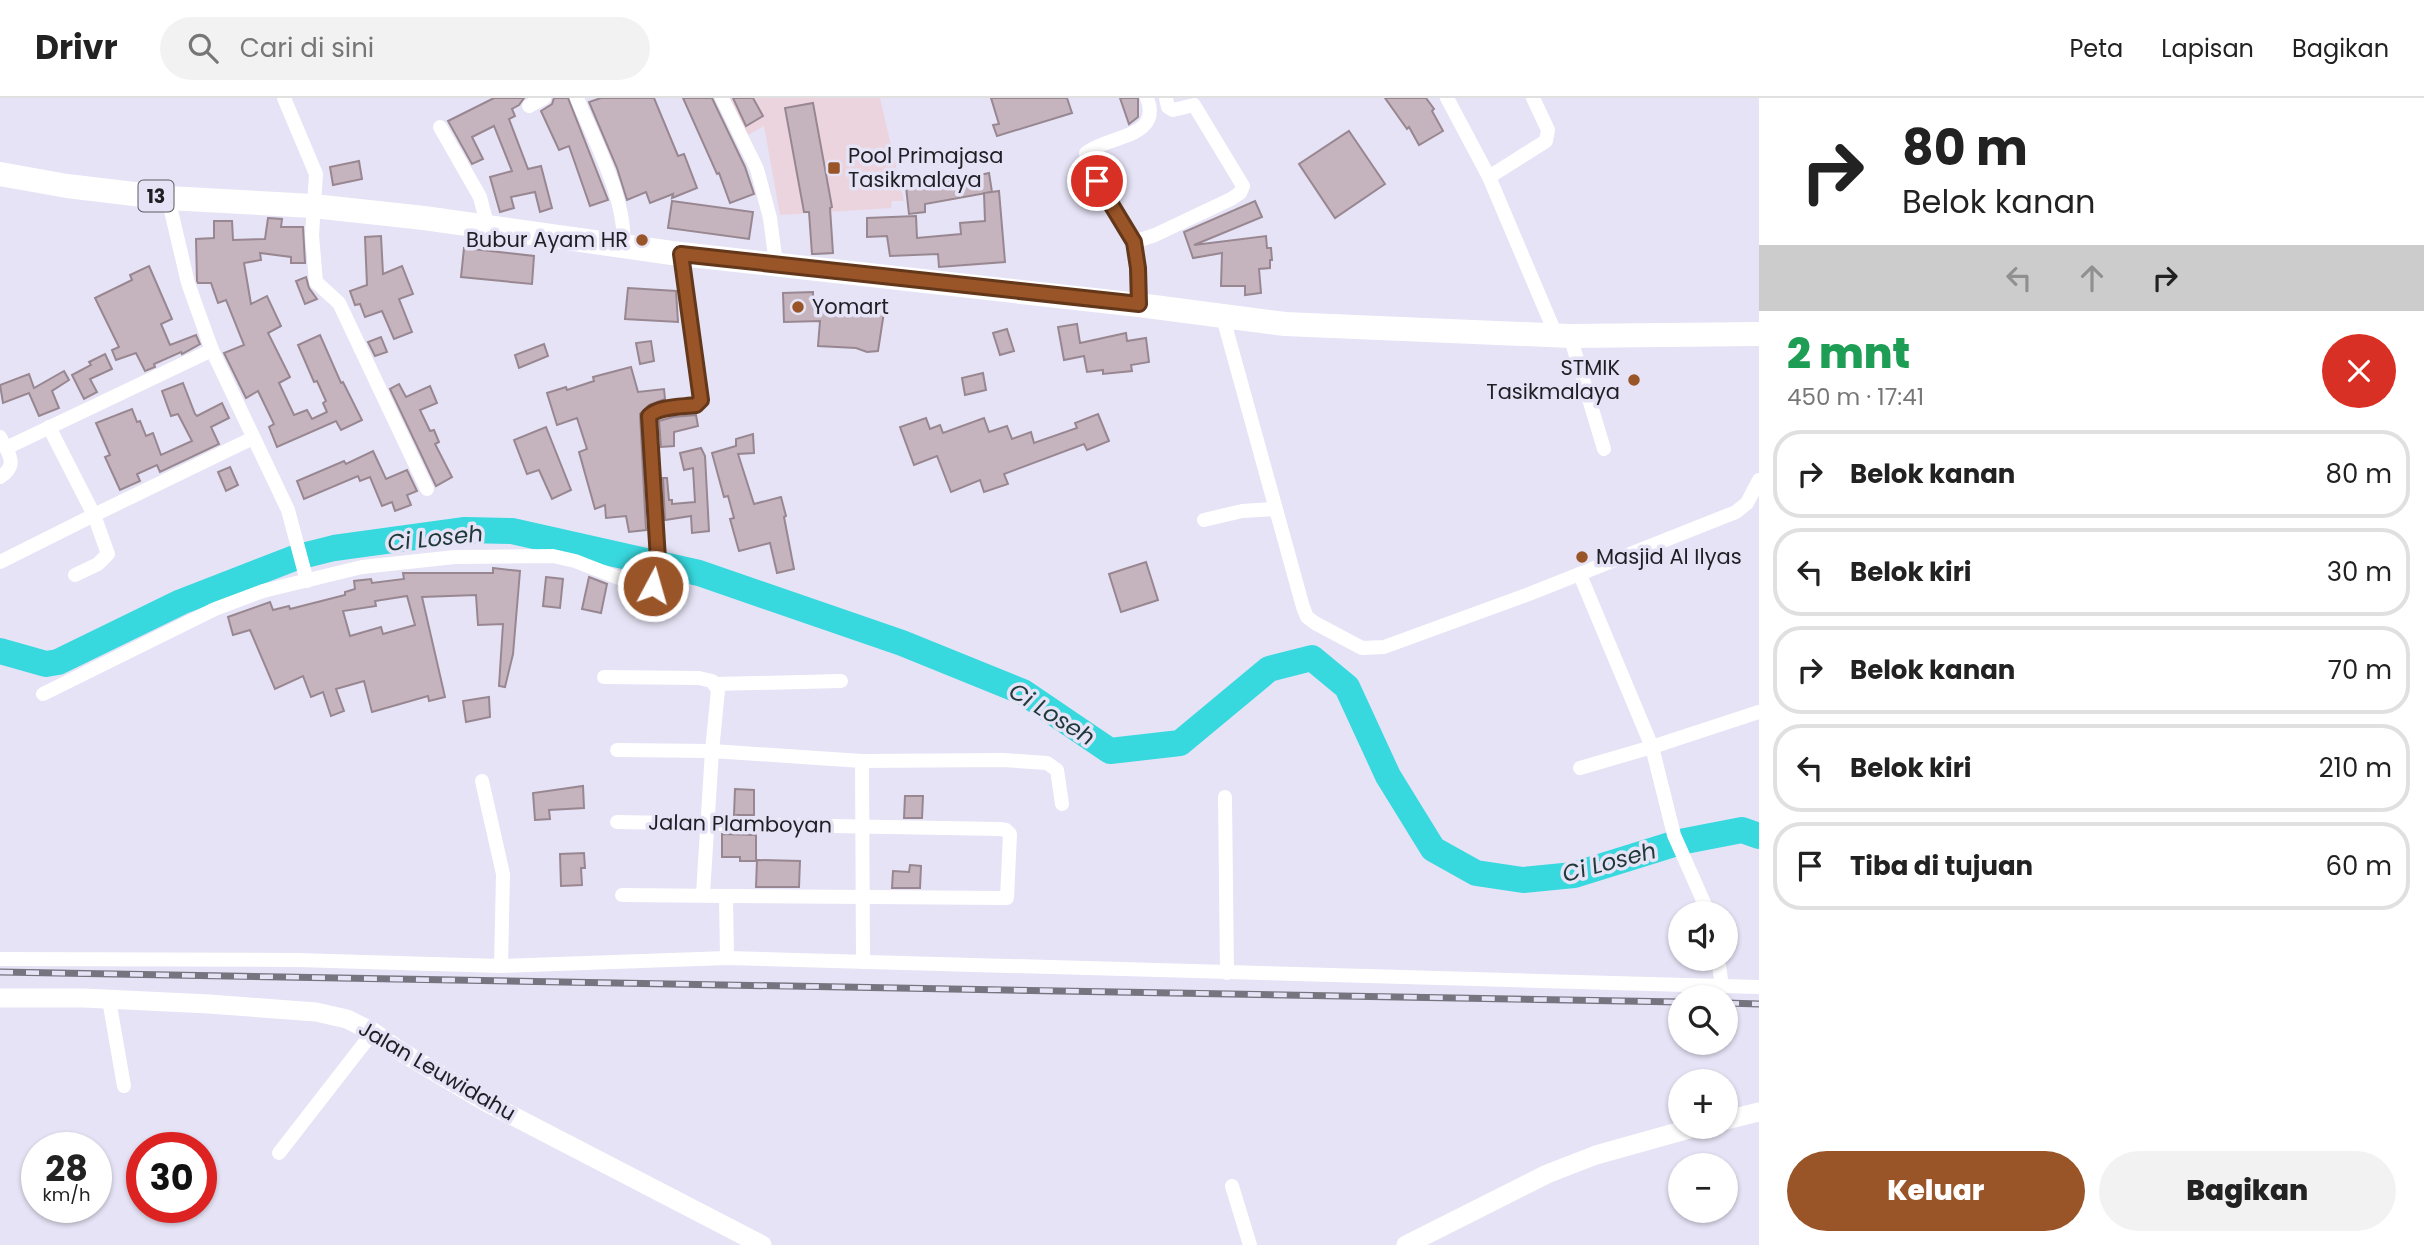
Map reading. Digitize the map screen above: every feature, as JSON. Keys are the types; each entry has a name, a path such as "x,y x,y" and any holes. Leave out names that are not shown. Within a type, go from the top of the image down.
{"highway":[{"name":"13","path":"0,174 67,186 168,198 313,206 424,218 623,247 1139,304 1285,324 1563,335 1759,334"}],"street":[{"path":"284,98 315,169 313,262 316,282 339,303 427,489"},
{"path":"529,106 544,98"},
{"path":"577,98 621,208 625,231 623,247"},
{"path":"722,98 757,169 770,218 776,264"},
{"path":"1139,304 1134,242 1097,181 1086,153 1142,128 1151,114 1147,98"},
{"path":"1134,242 1155,235 1231,199 1240,193 1243,186 1194,105 1170,109 1166,98"},
{"path":"1447,98 1489,177 1563,335 1604,449"},
{"path":"1489,177 1546,141 1548,130 1533,98"},
{"path":"440,127 480,197 488,228"},
{"path":"168,198 188,284 212,350 288,510 307,581"},
{"path":"43,694 215,609 263,591 362,567 455,557 553,556 653,586 659,575 649,416 658,411 696,405 701,400 681,254"},
{"path":"1222,314 1274,509 1307,617 1362,648 1384,647 1580,575 1736,512 1747,503 1759,480"},
{"path":"0,477 10,470 12,464 3,443 49,427 212,350"},
{"path":"49,427 94,515 108,554 98,564 75,575"},
{"path":"0,562 253,438"},
{"path":"1204,520 1242,511 1274,509"},
{"path":"1580,575 1652,747 1674,835 1703,901"},
{"path":"604,677 699,678 715,684 841,681"},
{"path":"703,894 718,690 715,684"},
{"path":"1580,768 1755,714"},
{"path":"617,750 712,751 862,761 1003,760 1047,763 1057,771 1062,804"},
{"path":"862,761 863,962"},
{"path":"482,781 503,874 501,966"},
{"path":"1225,797 1227,973"},
{"name":"Jalan Plamboyan","path":"617,822 1000,829 1010,834 1007,898 862,897"},
{"path":"621,895 862,897"},
{"path":"726,896 727,958"},
{"path":"0,959 297,960 501,966 727,958 1684,985"},
{"path":"1738,986 1759,987"},
{"name":"Jalan Leuwidahu","path":"0,998 109,1000 316,1012 347,1019 373,1032 486,1102 762,1245"},
{"path":"109,1000 124,1086"},
{"path":"279,1153 373,1032"},
{"path":"1738,1117 1759,1112"},
{"path":"1405,1245 1547,1174 1596,1155 1668,1135"},
{"path":"1232,1186 1250,1245"}],"shaded area":[{"name":"Pool Primajasa Tasikmalaya","path":"728,98 880,98 904,201 892,201 891,208 780,215 764,126 748,135"}],"building":[{"path":"494,98 524,98 512,109 515,116 509,119 528,169 541,166 552,208 540,212 535,192 511,197 514,208 500,212 490,177 512,171 494,126 472,137 483,159 472,164 448,121"},
{"path":"554,98 568,98 608,200 590,206 569,146 559,150 541,111 552,104"},
{"path":"601,98 654,98 678,156 684,154 697,188 650,203 646,192 627,200 617,168 589,102"},
{"path":"683,98 712,98 745,167 754,194 730,203 719,173 717,174"},
{"path":"733,98 753,98 763,116 746,126"},
{"path":"991,98 1067,98 1072,113 997,136 993,125 999,124"},
{"path":"1120,98 1138,98 1138,117 1129,124"},
{"path":"1385,98 1426,98 1443,131 1419,145 1409,127 1407,129"},
{"path":"813,103 832,207 833,253 812,254 809,212 804,212 785,108"},
{"path":"1349,131 1385,184 1335,218 1299,164"},
{"path":"359,161 362,179 333,185 330,167"},
{"path":"989,173 992,192 925,204 925,212 909,214 905,178 921,176 923,188"},
{"path":"999,191 1005,262 939,267 938,254 890,256 887,236 867,237 867,218 916,216 917,238 961,234 960,223 985,221 984,193"},
{"path":"672,201 753,212 749,239 668,228"},
{"path":"1255,201 1262,217 1194,245 1266,236 1267,248 1271,248 1270,268 1259,269 1261,293 1245,295 1245,286 1221,286 1222,253 1193,258 1184,232"},
{"path":"268,218 282,219 281,227 303,227 305,263 291,263 291,257 260,253 261,260 244,263 251,304 267,296 281,326 268,333 290,377 279,383 294,415 307,410 312,419 327,412 323,403 326,401 317,381 314,382 298,345 320,335 341,383 343,382 362,420 341,430 336,421 277,447 269,427 274,424 258,391 246,398 224,353 244,345 226,300 218,303 211,283 197,281 196,239 214,238 214,221 232,221 233,240 265,239"},
{"path":"381,236 383,274 402,266 413,294 399,299 412,332 394,339 382,311 365,317 360,304 355,305 350,291 367,285 365,237"},
{"path":"464,248 534,256 532,284 461,277"},
{"path":"149,266 172,319 161,324 170,345 196,335 200,344 154,364 155,367 145,371 136,353 116,360 112,350 119,347 95,298 132,280 130,275"},
{"path":"306,277 309,288 317,299 305,304 296,281"},
{"path":"628,288 676,291 678,322 625,319"},
{"path":"813,292 813,302 856,305 856,308 884,312 878,351 818,346 820,321 784,322 783,293"},
{"path":"1077,324 1080,343 1126,333 1127,341 1146,338 1149,362 1131,365 1132,371 1103,374 1103,370 1087,372 1084,356 1064,360 1058,327"},
{"path":"1007,329 1014,351 1000,355 993,333"},
{"path":"381,337 387,352 375,356 368,342"},
{"path":"651,341 654,361 640,364 636,343"},
{"path":"544,344 548,356 519,368 515,355"},
{"path":"105,354 112,369 90,379 97,392 84,399 72,375"},
{"path":"631,367 638,392 664,389 665,399 649,405 640,414 646,530 629,532 626,516 606,518 605,505 595,509 579,452 587,449 577,418 557,425 547,393 566,387 567,390 594,381 593,377"},
{"path":"64,371 69,380 52,391 59,408 39,416 29,393 3,403 0,385 29,374 34,388"},
{"path":"983,373 986,390 965,395 962,378"},
{"path":"183,383 197,416 222,403 229,418 211,427 219,444 160,472 157,465 137,474 140,481 120,490 105,457 110,455 96,423 132,409 146,436 153,433 161,455 192,441 178,414 171,416 162,391"},
{"path":"399,384 406,397 430,386 437,403 420,410 430,431 434,430 439,442 435,444 452,477 436,486 390,389"},
{"path":"1098,414 1109,441 1087,450 1084,444 1004,474 1008,484 984,492 980,480 951,492 937,456 914,465 900,427 926,418 930,429 940,425 943,433 984,418 989,432 1007,426 1012,439 1031,432 1034,443 1077,428 1075,423"},
{"path":"696,415 698,426 674,432 674,446 661,447 659,421"},
{"path":"546,427 571,490 552,499 539,470 527,474 514,440"},
{"path":"753,434 754,453 738,454 754,504 781,497 794,569 777,573 770,543 739,551 730,519 734,518 728,496 724,497 712,453 736,446 736,439"},
{"path":"701,448 705,456 709,531 692,533 691,516 665,520 663,478 667,478 669,500 672,500 672,504 695,502 693,468 684,470 680,453"},
{"path":"373,451 386,479 407,470 417,491 407,495 411,505 395,511 392,502 382,506 370,477 360,481 358,476 304,499 297,481 344,461 346,464"},
{"path":"230,467 238,485 226,491 218,472"},
{"path":"1146,562 1158,600 1121,612 1109,574"},
{"path":"493,568 520,571 513,654 505,687 499,686 503,624 478,625 476,595 422,597 445,697 429,701 428,696 372,712 364,681 336,689 344,711 331,716 323,692 311,697 303,676 275,689 250,630 233,635 228,617 270,602 273,610 289,606 290,609 345,595 345,592 355,589 354,581 371,579 372,583 404,579 403,573 493,573","holes":["407,596 415,625 383,634 381,627 350,636 343,611 376,606 375,601"]},
{"path":"546,577 563,579 560,608 543,606"},
{"path":"589,577 607,584 601,613 582,609"},
{"path":"489,697 490,717 466,722 463,701"},
{"path":"583,786 584,808 549,810 550,819 535,820 533,793"},
{"path":"735,789 754,790 754,815 734,815"},
{"path":"905,796 923,796 922,818 904,818"},
{"path":"722,834 756,835 756,861 740,861 740,857 722,857"},
{"path":"584,853 582,885 561,886 560,854"},
{"path":"757,860 800,861 799,887 756,887"},
{"path":"910,865 921,866 920,888 892,888 893,871 909,872"}],"waterway":[{"name":"Ci Loseh","path":"302,556 334,548 465,530 512,531 699,573 902,643 1023,692 1110,751 1180,743 1269,669 1312,658 1347,687 1388,776 1433,849 1476,873 1523,880 1574,875 1680,842 1742,830 1759,836"},
{"name":"Ci Loseh","path":"0,651 46,664 58,662 181,602 297,557"}],"railway":[{"path":"0,972 1668,1002"},
{"path":"1738,1003 1759,1004"}],"place":[{"name":"Pool Primajasa Tasikmalaya","path":"834,168"},
{"name":"Bubur Ayam HR","path":"642,240"},
{"name":"Yomart","path":"798,307"},
{"name":"STMIK Tasikmalaya","path":"1634,380"},
{"name":"Masjid Al Ilyas","path":"1582,557"}],"route":[{"path":"653,586 659,575 649,416 658,411 700,404 701,400 681,254 1139,304 1134,242 1097,181"}]}
